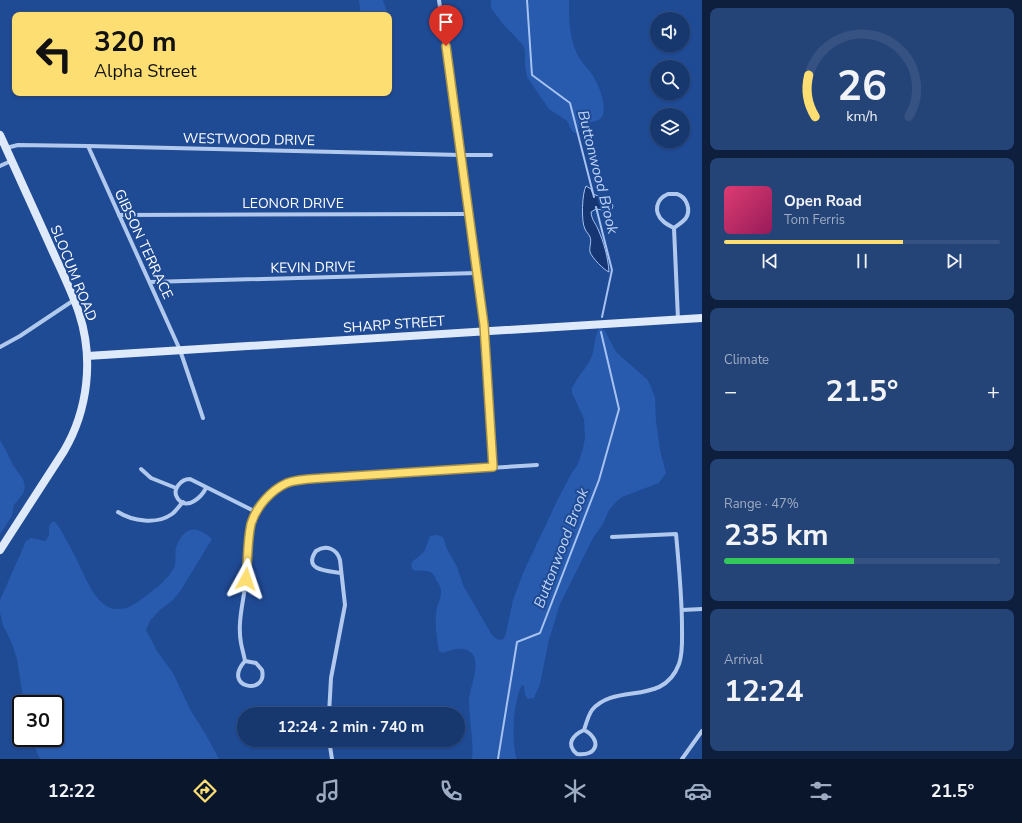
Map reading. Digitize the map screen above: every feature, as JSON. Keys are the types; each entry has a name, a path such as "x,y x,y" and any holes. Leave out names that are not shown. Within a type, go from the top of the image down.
{"street":[{"path":"439,0 484,331 493,467"},
{"name":"SLOCUM ROAD","path":"0,135 74,300 83,328 87,356 84,399 79,418 72,435 64,451 0,550"},
{"name":"WESTWOOD DRIVE","path":"6,148 18,145 88,146 492,155"},
{"name":"GIBSON TERRACE","path":"88,146 180,350 203,418"},
{"path":"0,166 11,161"},
{"path":"668,194 679,195 687,204 688,212 686,217 674,228 662,221 656,211 658,201 663,196 668,194"},
{"name":"LEONOR DRIVE","path":"119,215 468,214"},
{"path":"674,228 678,319"},
{"name":"KEVIN DRIVE","path":"150,282 477,273"},
{"path":"0,347 20,336 74,300"},
{"name":"SHARP STREET","path":"87,356 702,318"},
{"path":"245,661 241,643 240,624 251,524 256,512 266,499 278,488 287,483 300,480 537,465"},
{"path":"141,469 151,478 176,488"},
{"path":"206,488 198,499 189,502 183,502 177,497 176,488 179,483 187,479 195,480 206,488 256,512"},
{"path":"118,512 126,517 136,520 157,519 172,514 183,502"},
{"path":"584,730 590,733 595,742 594,749 587,755 577,754 572,748 572,741 576,734 584,730 591,711 600,704 616,696 653,690 665,684 676,670 682,654 682,610 676,534 612,537"},
{"path":"329,707 332,671 345,605 340,560 336,552 330,548 323,548 316,551 312,560 316,568 322,571 341,574"},
{"path":"682,610 702,609"},
{"path":"245,661 256,663 262,670 262,678 259,683 253,686 246,685 239,679 239,668 245,661"},
{"path":"682,759 702,731"},
{"path":"330,747 332,759"}],"shaded area":[{"path":"359,0 383,0 387,12 361,12"},
{"path":"491,0 569,0 569,21 574,48 582,62 591,73 602,97 604,109 599,120 582,124 579,127 577,134 572,131 567,121 549,109 527,77 525,51 523,45 502,23 491,8"},
{"path":"586,186 591,189 593,194 610,201 613,206 611,211 596,209 591,212 604,245 609,272 598,264 590,252 591,239 585,230 583,214 583,201"},
{"path":"600,327 605,331 616,352 648,380 655,397 656,421 660,450 666,473 659,483 622,497 617,501 609,510 603,524 593,538 560,604 549,640 540,684 534,698 528,699 525,695 524,686 522,685 519,692 514,722 514,743 517,759 472,759 469,701 476,666 475,659 472,654 464,649 455,649 443,653 439,651 436,633 436,619 441,589 431,572 413,570 411,565 413,561 424,552 430,536 437,535 443,537 447,549 457,567 464,587 492,635 497,639 502,640 505,637 513,600 523,573 557,501 578,464 583,448 585,438 584,419 572,393 572,388 591,358 594,350 596,335"},
{"path":"0,440 13,465 23,479 25,486 23,494 14,505 12,516 0,534"},
{"path":"52,522 55,522 61,530 86,580 96,596 102,603 116,609 124,609 134,604 166,579 175,565 177,544 186,532 190,530 197,530 205,533 212,539 181,590 173,600 159,611 150,621 146,630 157,651 173,673 191,711 219,759 40,759 35,747 64,747 64,695 23,695 17,659 3,625 0,613 0,600 26,541 31,538 45,541 49,536 49,526"}],"waterway":[{"name":"Buttonwood Brook","path":"527,0 532,75 570,103 594,197"},
{"name":"Buttonwood Brook","path":"596,207 612,270 602,317"},
{"name":"Buttonwood Brook","path":"498,759 517,642 540,633 599,480 619,409 601,332"}],"route":[{"path":"246,579 251,524 256,512 266,499 278,488 287,483 323,478 493,467 484,325 446,46"}]}
